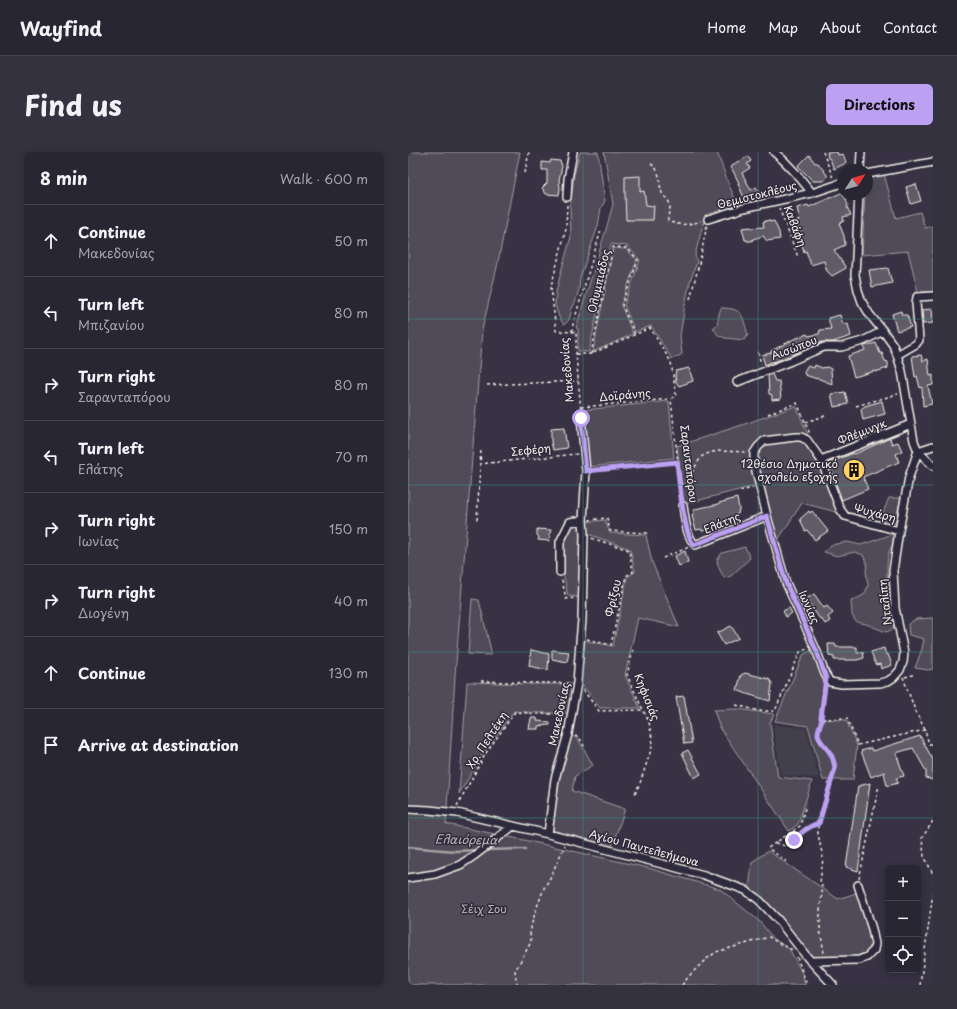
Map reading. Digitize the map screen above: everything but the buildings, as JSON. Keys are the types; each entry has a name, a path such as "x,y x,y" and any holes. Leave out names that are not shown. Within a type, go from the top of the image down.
{"street":[{"path":"567,197 568,179 574,152"},
{"path":"774,152 797,174 812,193"},
{"path":"860,152 860,164"},
{"path":"873,173 933,162"},
{"name":"Θεμιστοκλέους","path":"708,219 776,200 812,193 836,185"},
{"path":"859,200 854,275 858,290 862,302 893,345 898,355 906,391 910,424 914,440 918,450 933,466"},
{"path":"898,355 916,344 919,340 916,303 917,297 933,296"},
{"name":"Αισώπου","path":"737,382 824,347 841,348 863,341 883,331"},
{"name":"Μακεδονίας","path":"548,834 555,779 568,734 577,683 582,598 583,520 586,471 581,418"},
{"name":"Φλέμινγκ","path":"821,460 910,424"},
{"path":"754,453 764,442 801,437 807,440 821,460"},
{"path":"918,450 933,446"},
{"name":"Νταλίπη","path":"826,678 830,682 838,684 880,683 888,681 900,670 904,653 895,608 892,571 910,477 918,450"},
{"name":"Ιωνίας","path":"754,453 754,462 767,516 786,583 814,646 826,678"},
{"name":"Ψυχάρη","path":"821,460 840,509 845,516 899,531"},
{"name":"Σαρανταπόρου","path":"683,506 687,527 694,545"},
{"name":"Ελάτης","path":"694,545 767,516"},
{"path":"560,572 560,542 570,522 583,520"},
{"name":"Αγίου Παντελεήμονα","path":"408,809 457,813 548,834 704,874 745,890 759,900 779,921 810,961 833,985"},
{"path":"408,878 435,874 460,864 475,855 513,826"},
{"path":"810,961 859,960 867,957 874,950 875,944 872,929 858,885"}],"path":[{"path":"525,173 529,152"},
{"path":"823,152 836,185"},
{"path":"652,164 658,172 661,189 670,205 668,221 690,225 708,219"},
{"name":"Μακεδονίας","path":"567,197 566,229 551,287 556,331 576,332 576,354 581,418"},
{"name":"Καβάφη","path":"776,200 798,257"},
{"name":"Θεμιστοκλέους","path":"690,299 708,219"},
{"path":"572,332 579,302 601,230"},
{"name":"Ολυμπιάδος","path":"591,354 613,247 627,248 638,260 622,305 635,335"},
{"name":"Σαρανταπόρου","path":"576,354 591,354 650,328 671,362 676,395 671,399 683,506"},
{"path":"758,352 763,372"},
{"path":"487,385 578,381"},
{"path":"856,406 906,391"},
{"name":"Δοϊράνης","path":"581,408 671,399"},
{"path":"768,414 797,403 805,422 825,416"},
{"path":"477,520 481,449"},
{"path":"680,485 687,481 701,457 710,452 754,453"},
{"name":"Σεφέρη","path":"479,464 584,453"},
{"path":"586,471 677,462"},
{"path":"740,491 760,486"},
{"path":"583,520 607,518 610,531 648,533"},
{"name":"Φρίξου","path":"580,637 611,645 626,576 633,572 629,550 584,535"},
{"name":"Ελάτης","path":"663,558 694,545"},
{"path":"560,572 566,599 582,598"},
{"path":"736,705 759,711 775,711 800,652 814,646"},
{"name":"Κηφισιάς","path":"633,650 628,675 649,722 653,744 634,796"},
{"path":"913,675 903,677 929,744 933,744"},
{"path":"825,960 820,929 822,886 820,883 823,858 818,834 819,823 835,768 834,762 828,750 819,740 818,733 822,719 826,678"},
{"path":"481,681 577,683 599,711 643,710"},
{"name":"Χρ. Πελτέκη","path":"458,804 486,753 515,712 537,714 571,714"},
{"path":"822,719 847,718 858,745 924,730"},
{"path":"568,734 579,737 586,750"},
{"path":"858,885 879,785"},
{"path":"787,862 768,848 800,826 806,805"},
{"path":"933,821 922,838 924,856 933,874"},
{"path":"776,843 785,846 788,845 809,827 819,823"},
{"path":"517,985 515,971 531,942 530,932 537,906 567,839"},
{"path":"920,985 933,893"},
{"path":"682,985 689,976 716,952 765,937 771,937 782,945 795,951"},
{"path":"797,957 807,985"}],"shaded area":[{"path":"773,725 806,728 819,778 781,775"}],"green space":[{"name":"Σέιχ Σου","path":"408,152 520,152 497,267 482,330 455,676 446,824 648,868 720,889 759,921 773,938 790,950 803,975 805,985 408,985"},
{"path":"580,152 598,152 605,201 601,208 598,226 580,278 575,303 569,320 564,325 559,317 555,305 556,292 571,237 570,209 574,175"},
{"path":"604,152 717,152 738,206 705,217 695,255 697,262 690,281 685,305 680,336 682,354 672,359 651,326 635,332 624,305 640,260 627,246 611,244 589,352 578,351 578,329 576,328 613,204"},
{"path":"884,174 896,218 920,212 925,228 933,226 933,292 918,292 908,251 862,255 865,200 873,200 873,176"},
{"path":"613,248 626,249 637,260 621,305 633,334 593,352"},
{"path":"721,308 729,308 741,314 748,335 744,340 725,338 718,335 713,328 717,325"},
{"path":"669,401 674,458 588,467 584,410"},
{"path":"796,406 840,513 802,503 778,540 776,540 762,484 684,504 677,446"},
{"path":"889,498 901,498 895,523 880,520"},
{"path":"605,520 610,533 646,535 652,562 679,627 638,618 625,675 640,708 600,708 579,681 582,640 613,646 627,577 635,572 630,549 585,533 585,522"},
{"path":"582,522 581,597 568,596 563,572 562,543 571,523"},
{"path":"893,534 893,542 887,563 887,574 894,629 886,632 866,624 856,622 852,615 851,600 865,594 868,585 866,572 867,564 863,555 855,552 837,556 824,552 831,545 847,542 861,545"},
{"path":"745,547 750,558 731,576 724,578 718,566 717,559 722,553"},
{"path":"472,599 479,600 492,655 468,654"},
{"path":"933,618 933,669 928,670 915,668 924,639 909,635 908,624 916,619"},
{"path":"812,650 825,678 820,719 846,720 857,745 853,780 823,780 808,726 775,721 803,655"},
{"path":"467,682 575,684 569,713 514,711 484,752 459,794"},
{"path":"737,709 774,714 770,723 778,777 812,781 798,824 789,831 720,728 714,710"},
{"path":"570,735 578,739 593,765 575,776 572,791 625,809 612,846 552,830 561,766"},
{"path":"768,851 838,899 859,892 870,928 872,945 869,951 861,956 812,957 788,927 749,890 752,862"}],"waterway":[{"name":"Ελαιόρεμα","path":"408,847 455,851 478,850"},
{"name":"Ελαιόρεμα","path":"485,850 525,849"}],"place":[{"name":"12θέσιο Δημοτικό σχολείο εξοχής","path":"854,470"}],"route":[{"path":"581,418 586,471 677,462 687,527 694,545 767,516 786,583 817,652 825,674 826,678 822,719 818,733 819,740 828,750 834,762 835,768 819,823 809,827 794,840"}]}
